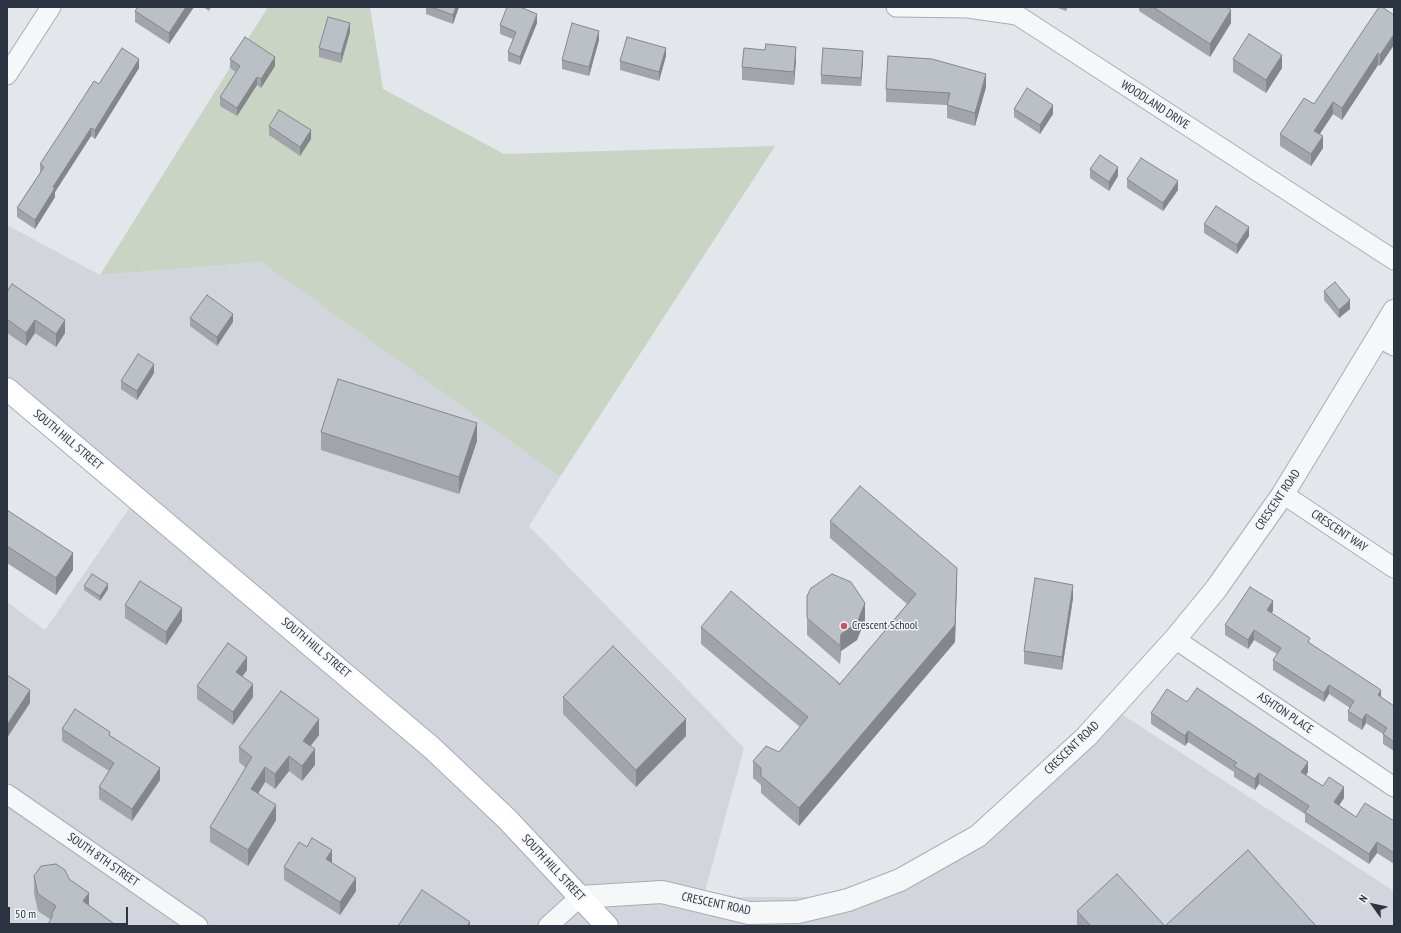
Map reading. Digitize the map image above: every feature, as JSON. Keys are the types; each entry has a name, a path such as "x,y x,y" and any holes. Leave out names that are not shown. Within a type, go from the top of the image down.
{"main road":[{"name":"SOUTH HILL STREET","path":"7,389 403,722 488,800 607,926"}],"street":[{"path":"7,75 51,7"},
{"name":"WOODLAND DRIVE","path":"896,7 968,8 1017,15 1394,260"},
{"name":"CRESCENT ROAD","path":"580,897 662,892 749,913 798,912 848,900 900,880 978,836 1086,737 1175,639 1216,589 1283,494 1390,328"},
{"name":"CRESCENT WAY","path":"1283,494 1394,568"},
{"name":"ASHTON PLACE","path":"1175,639 1394,787"},
{"name":"SOUTH 8TH STREET","path":"7,794 198,926"},
{"path":"548,926 580,897"}],"shaded area":[{"path":"7,225 100,275 261,262 560,477 529,526 744,748 705,891 738,897 846,897 984,825 1115,710 1394,891 1394,926 7,926 7,602 45,630 135,500 7,383"}],"green space":[{"path":"268,7 370,7 383,89 504,154 775,146 560,477 261,262 100,275"}],"building":[{"path":"138,7 186,7 169,33 135,11"},
{"path":"431,7 456,7 453,15"},
{"path":"507,7 520,7 537,14 520,57 508,52 516,32 500,25"},
{"path":"1153,7 1227,7 1231,10 1210,44"},
{"path":"1379,7 1382,7 1394,15 1394,34 1380,55 1378,53 1342,108 1333,102 1314,131 1323,136 1311,154 1280,134 1304,98 1314,104"},
{"path":"328,17 350,23 341,54 319,48"},
{"path":"572,23 599,31 589,67 562,60"},
{"path":"1249,34 1282,55 1266,80 1233,59"},
{"path":"245,37 275,57 261,79 257,77 237,108 220,97 240,66 230,59"},
{"path":"627,37 666,48 659,72 620,61"},
{"path":"766,44 796,47 794,72 742,67 744,48 765,50"},
{"path":"122,48 139,59 95,130 91,128 53,187 55,188 35,220 17,208 44,167 40,164 94,81 99,84"},
{"path":"823,48 863,51 861,78 821,75"},
{"path":"888,56 932,59 986,74 975,113 947,105 950,93 886,89"},
{"path":"1027,88 1053,105 1040,125 1014,109"},
{"path":"279,110 311,130 300,147 269,126"},
{"path":"1100,155 1118,167 1109,182 1090,169"},
{"path":"1141,158 1178,181 1163,203 1127,179"},
{"path":"1216,206 1249,227 1237,245 1204,224"},
{"path":"1335,282 1350,300 1339,310 1324,291"},
{"path":"12,284 65,320 56,334 35,320 26,333 7,319 7,292"},
{"path":"207,295 233,314 217,337 190,318"},
{"path":"138,354 154,364 137,391 121,381"},
{"path":"338,379 477,423 459,477 321,432"},
{"path":"860,486 957,568 955,625 799,808 761,776 761,768 753,761 766,746 779,752 808,717 701,627 731,591 839,683 839,685 916,594 830,521"},
{"path":"7,510 73,553 56,578 7,546"},
{"path":"92,574 108,584 100,596 84,586"},
{"path":"832,574 851,582 865,603 857,623 841,634 840,646 807,618 807,596 811,588"},
{"path":"1035,578 1073,585 1062,657 1024,651"},
{"path":"140,581 182,608 166,632 125,605"},
{"path":"1250,587 1273,601 1267,610 1310,638 1308,642 1381,690 1378,695 1394,706 1394,742 1383,734 1387,728 1366,714 1362,720 1348,711 1354,701 1329,685 1324,693 1273,660 1281,648 1254,630 1248,640 1225,625"},
{"path":"228,643 247,657 236,672 253,684 233,712 197,686"},
{"path":"613,646 686,719 636,770 563,697"},
{"path":"7,675 30,690 7,725"},
{"path":"1197,688 1308,762 1301,772 1323,786 1329,777 1344,787 1334,802 1356,817 1365,803 1394,821 1394,853 1377,842 1369,854 1305,812 1309,806 1259,773 1255,779 1234,766 1237,763 1188,731 1185,736 1151,713 1167,689 1187,702"},
{"path":"281,691 319,719 303,741 315,749 302,766 289,756 275,774 265,767 251,789 276,805 248,850 210,827 252,757 239,747"},
{"path":"75,709 110,732 109,735 160,768 132,809 99,787 114,763 62,729"},
{"path":"312,838 332,850 326,859 356,878 340,902 284,867 299,842 307,847"},
{"path":"1248,850 1316,926 1165,926"},
{"path":"56,864 65,870 69,879 89,893 83,901 117,926 47,926 56,906 38,894 34,876 41,866"},
{"path":"1117,874 1165,926 1091,926 1077,911"},
{"path":"422,890 470,922 467,926 398,926"}],"place":[{"name":"Crescent School","path":"844,626"}]}
